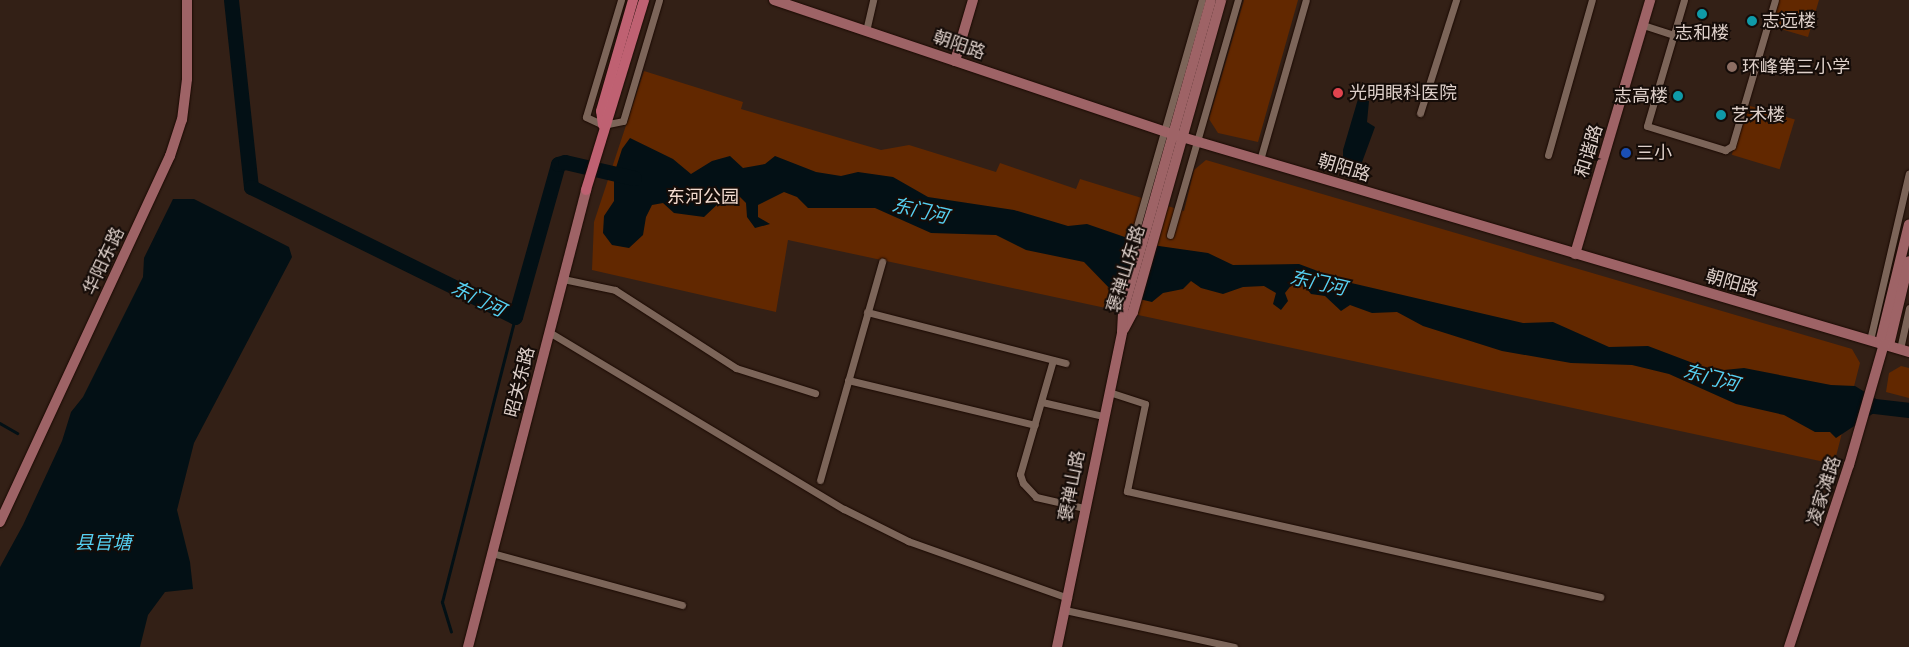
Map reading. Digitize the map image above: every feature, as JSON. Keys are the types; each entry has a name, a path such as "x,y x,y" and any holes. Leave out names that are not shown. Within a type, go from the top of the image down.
{"main road":[{"name":"华阳东路","path":"0,522 170,156 182,120 187,79 187,0"},
{"name":"昭关东路","path":"603,125 601,111 633,0"},
{"name":"昭关东路","path":"468,647 603,125 644,0"},
{"name":"朝阳路","path":"774,0 1197,142 1904,350"},
{"path":"955,61 973,0"},
{"name":"褒禅山东路","path":"1122,332 1173,134 1211,0"},
{"name":"褒禅山东路","path":"1173,134 1221,0"},
{"name":"和谐路","path":"1575,254 1650,0"},
{"name":"凌家滩路","path":"1789,647 1854,452 1872,389 1909,224"},
{"name":"凌家滩路","path":"1881,343 1909,261"},
{"name":"褒禅山路","path":"1057,647 1084,508 1122,332"}],"street":[{"path":"621,0 586,118 603,125 623,121 658,0"},
{"path":"866,31 873,0"},
{"path":"1137,226 1173,134 1202,0"},
{"path":"1170,235 1238,0"},
{"path":"1260,160 1306,0"},
{"path":"1420,113 1456,0"},
{"path":"1548,155 1592,0"},
{"path":"1684,0 1647,126 1729,150 1775,0"},
{"path":"1643,26 1673,35"},
{"path":"1881,343 1909,173"},
{"path":"820,480 882,262"},
{"path":"563,279 615,290 736,368 815,393"},
{"path":"1904,350 1909,308"},
{"path":"868,312 1066,363"},
{"path":"549,332 844,509 908,541 1068,598"},
{"path":"1054,360 1020,474 1022,483 1043,501 1084,508"},
{"path":"848,380 1035,424"},
{"path":"1109,392 1145,404 1127,491 1600,597"},
{"path":"1042,402 1103,416"},
{"path":"492,553 682,605"},
{"path":"1065,610 1234,647"}],"green space":[{"path":"1244,0 1298,0 1258,142 1218,133 1209,119"},
{"path":"1777,0 1819,0 1808,37 1770,26"},
{"name":"东河公园","path":"644,71 743,102 741,109 881,150 909,145 996,172 1000,163 1076,189 1080,179 1184,211 1194,170 1206,160 1852,349 1860,363 1834,464 788,240 776,312 592,270 594,222"},
{"path":"1747,105 1795,120 1780,169 1732,155"},
{"path":"1901,366 1909,368 1909,398 1886,392 1889,373"}],"water":[{"path":"1358,99 1369,101 1367,122 1375,127 1361,165 1343,159 1343,150"},
{"path":"630,138 673,159 691,174 712,161 730,156 743,168 765,164 775,156 816,172 841,176 858,172 893,177 928,197 1014,210 1068,226 1087,224 1145,244 1208,253 1233,265 1299,264 1347,282 1523,323 1553,322 1609,347 1648,346 1714,371 1744,368 1831,385 1855,386 1886,405 1836,438 1830,432 1815,432 1784,415 1736,404 1669,374 1632,365 1571,363 1502,351 1423,326 1397,312 1372,313 1350,305 1341,311 1325,296 1311,294 1304,285 1293,283 1285,293 1288,301 1281,310 1273,304 1276,293 1264,286 1243,287 1223,294 1201,288 1191,281 1183,289 1163,293 1152,302 1114,293 1084,262 1026,250 996,235 931,233 875,208 808,208 797,197 784,192 758,205 758,217 770,224 755,228 747,217 746,203 738,195 723,199 704,217 674,213 663,203 652,205 646,217 643,235 629,248 612,245 603,233 604,216 614,201 614,174 622,149"},
{"name":"县官塘","path":"173,199 194,199 289,247 292,257 194,443 177,510 190,562 193,589 165,592 148,615 140,647 0,647 0,567 23,525 62,441 71,412 83,397 143,277 144,258"}],"waterway":[{"name":"东门河","path":"231,0 251,187 515,317 558,164 565,162 634,178"},
{"path":"451,632 442,602 515,317"},
{"name":"东门河","path":"1866,405 1909,410"},
{"path":"0,423 17,433"}],"place":[{"name":"志和楼","path":"1702,14"},
{"name":"志远楼","path":"1752,21"},
{"name":"环峰第三小学","path":"1732,67"},
{"name":"光明眼科医院","path":"1338,93"},
{"name":"志高楼","path":"1678,96"},
{"name":"艺术楼","path":"1721,115"},
{"name":"三小","path":"1626,153"}]}
